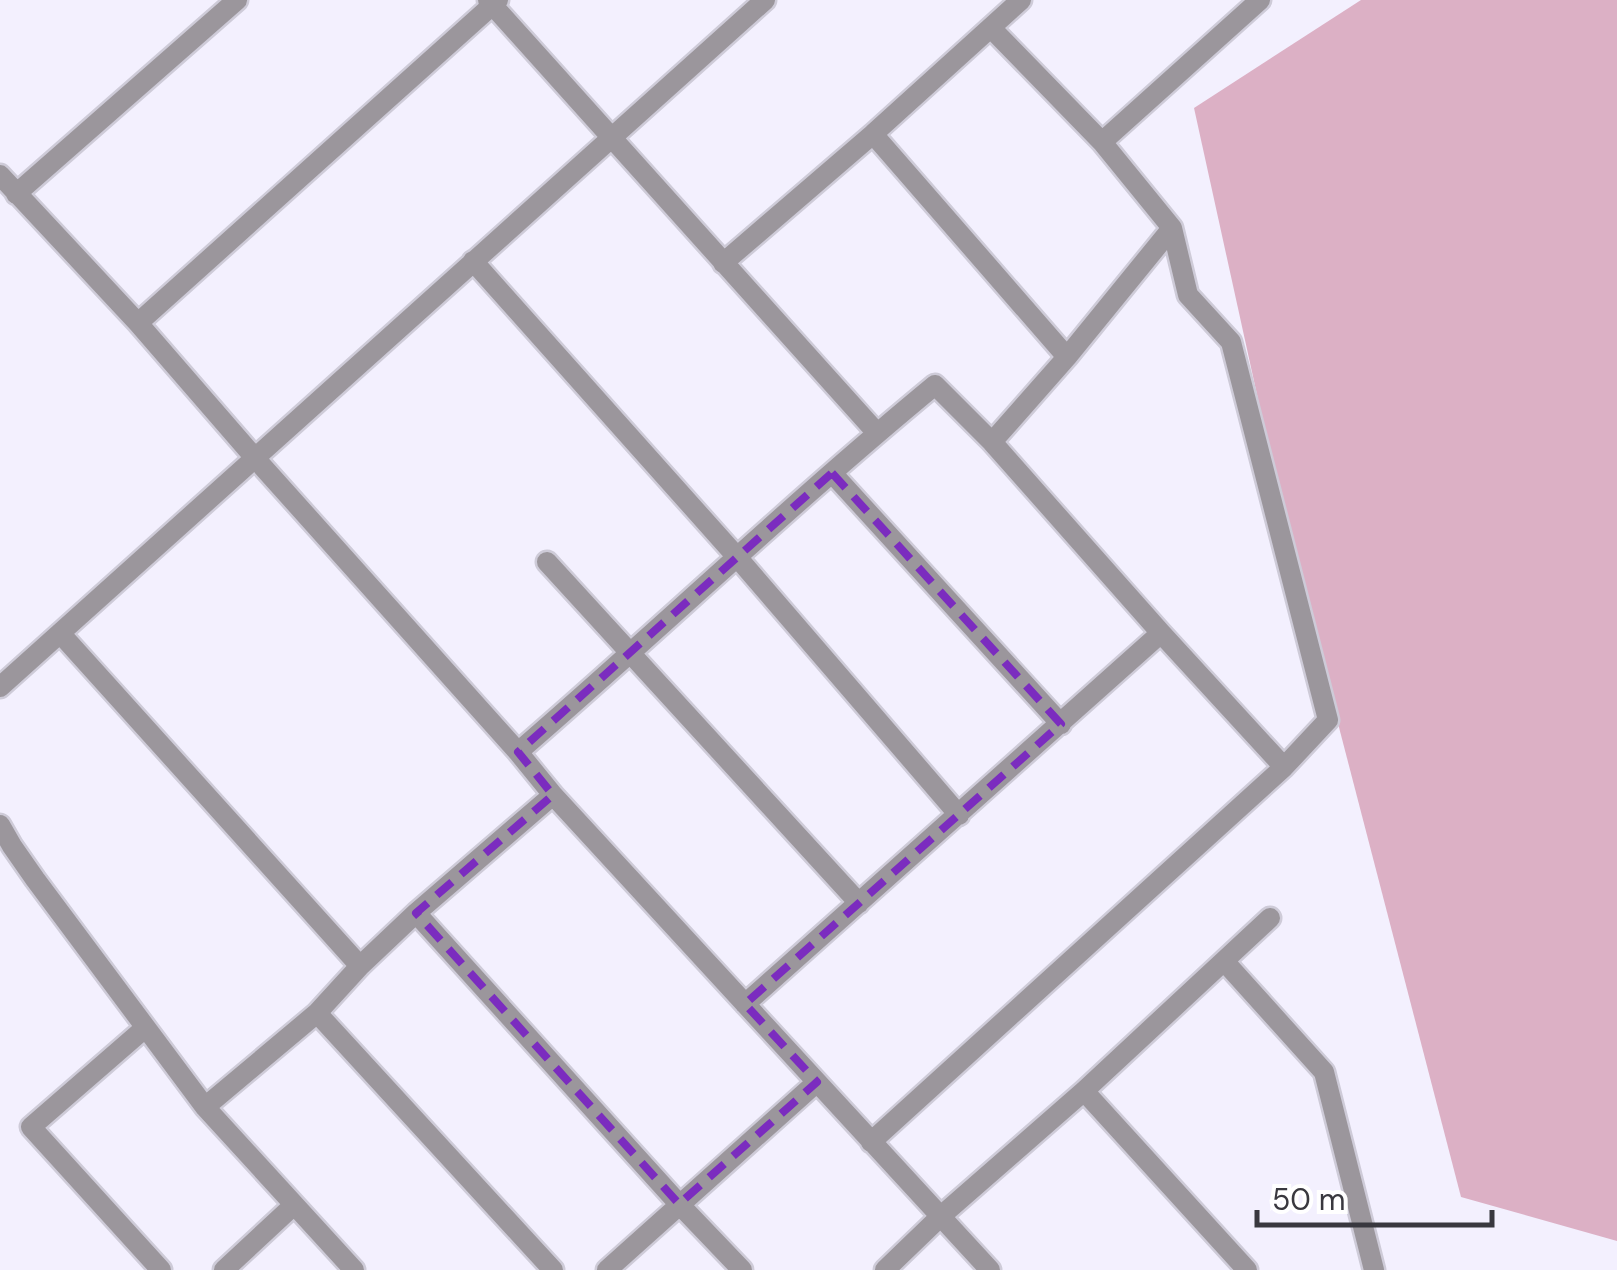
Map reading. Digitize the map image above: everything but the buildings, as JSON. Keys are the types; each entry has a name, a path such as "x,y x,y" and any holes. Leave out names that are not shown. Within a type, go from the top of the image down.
{"street":[{"path":"16,194 238,0"},
{"path":"0,687 764,0"},
{"path":"724,263 1022,0"},
{"path":"1102,142 1260,0"},
{"path":"138,323 493,2 877,434"},
{"path":"871,1142 1284,767 1328,720 1232,342 1188,296 1172,228 1102,142 992,29"},
{"path":"873,134 1068,357"},
{"path":"0,176 138,323 553,795 990,1270"},
{"path":"992,442 1068,357 1172,228"},
{"path":"473,261 737,557 960,816"},
{"path":"518,752 935,386 992,442 1284,767"},
{"path":"832,473 1060,724"},
{"path":"547,562 859,902"},
{"path":"60,633 360,966"},
{"path":"746,1004 1161,633"},
{"path":"205,1107 317,1013 416,913 553,795"},
{"path":"0,825 205,1107 354,1270"},
{"path":"416,913 742,1270"},
{"path":"885,1270 1270,918"},
{"path":"1224,961 1324,1072 1374,1270"},
{"path":"317,1013 553,1270"},
{"path":"145,1028 31,1127 161,1270"},
{"path":"607,1270 818,1082"},
{"path":"1084,1091 1246,1270"},
{"path":"224,1270 294,1205"}],"highlighted area":[{"path":"832,473 1061,724 745,1004 817,1082 679,1204 416,913 553,795 518,752"}],"shaded area":[{"path":"1361,0 1617,0 1617,1241 1461,1197 1281,504 1194,108"}]}
